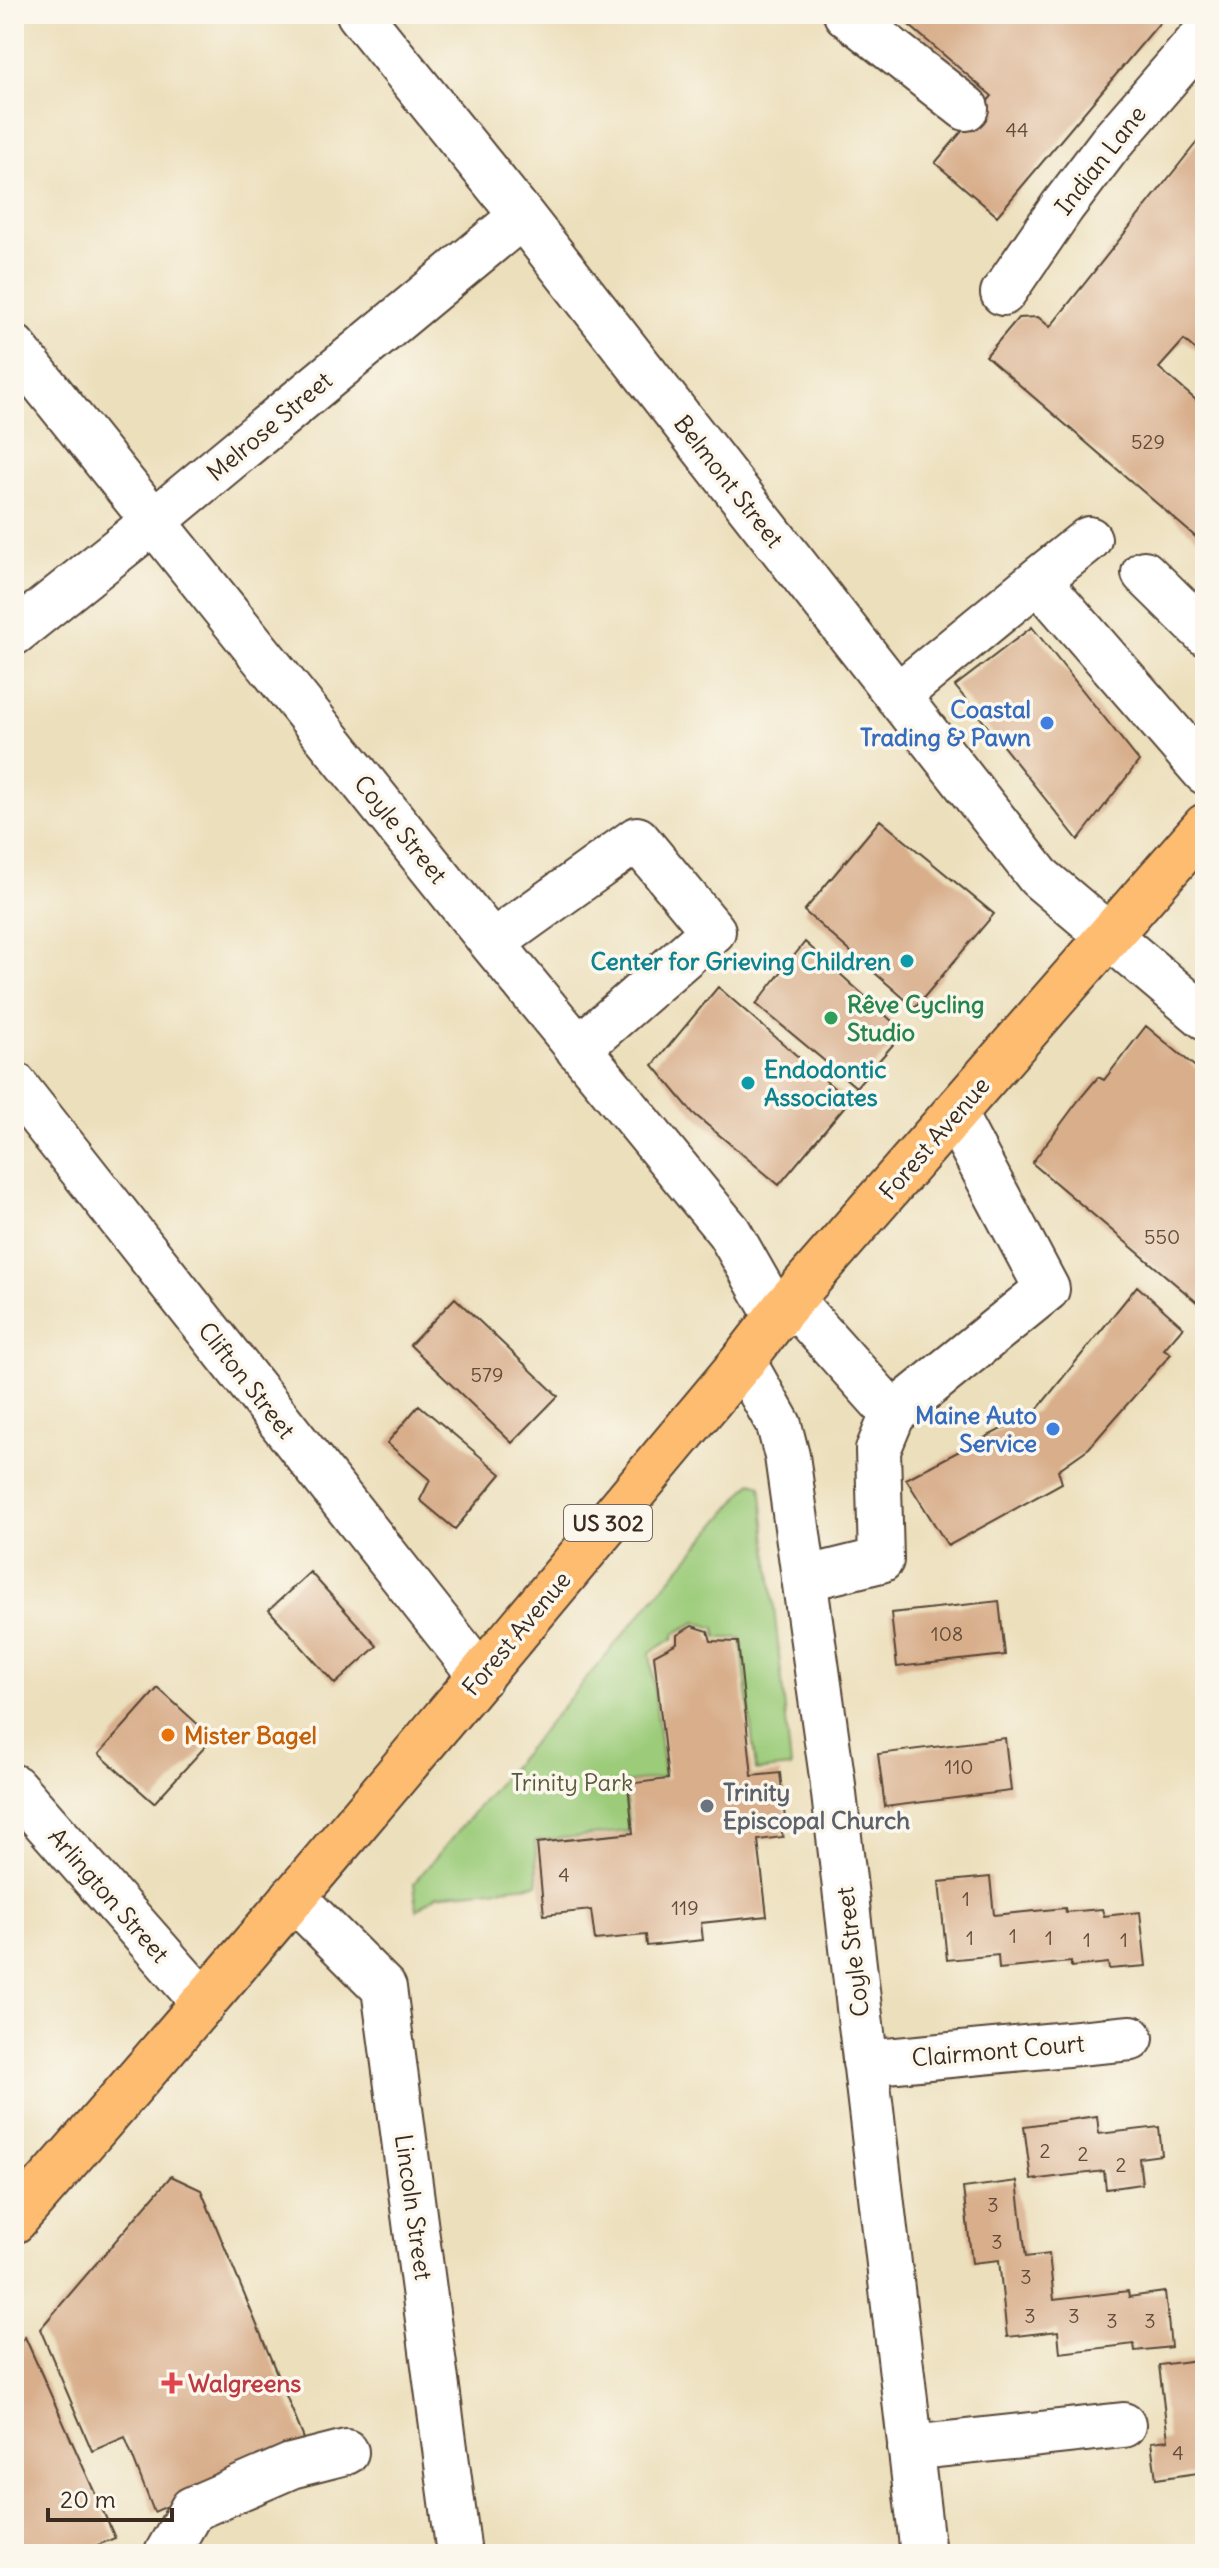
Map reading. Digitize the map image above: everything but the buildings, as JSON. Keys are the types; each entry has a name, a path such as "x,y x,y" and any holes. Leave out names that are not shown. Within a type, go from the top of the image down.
{"highway":[{"name":"Forest Avenue","path":"14,2221 204,2003 481,1676 785,1309 1205,826"}],"street":[{"name":"Belmont Street","path":"359,14 522,216 1039,877 1205,1017"},
{"path":"846,14 966,108"},
{"name":"Indian Lane","path":"1003,293 1110,144 1205,34"},
{"name":"Melrose Street","path":"14,633 522,216"},
{"name":"Coyle Street","path":"14,347 492,943 729,1232 785,1309 893,1414"},
{"path":"897,696 1089,539"},
{"path":"1144,573 1205,633"},
{"path":"1038,580 1205,772"},
{"path":"492,943 637,839 713,931 578,1049"},
{"name":"Clifton Street","path":"14,1084 481,1676"},
{"path":"804,1579 881,1560 878,1450 893,1414 1047,1289 954,1114"},
{"name":"Coyle Street","path":"743,1361 779,1425 787,1456 834,1792 923,2554"},
{"name":"Arlington Street","path":"14,1787 204,2003"},
{"name":"Lincoln Street","path":"293,1897 362,1962 384,1988 459,2554"},
{"name":"Clairmont Court","path":"865,2063 1131,2038"},
{"path":"910,2448 1123,2425"},
{"path":"167,2553 192,2509 291,2466 346,2452"}],"green space":[{"name":"Trinity Park","path":"752,1482 761,1485 791,1767 756,1771 741,1638 717,1638 715,1628 696,1622 650,1652 664,1777 625,1783 629,1831 535,1841 538,1884 437,1895 417,1910 414,1883"}],"place":[{"name":"Coastal Trading & Pawn","path":"1047,723"},
{"name":"Center for Grieving Children","path":"907,961"},
{"name":"Rêve Cycling Studio","path":"831,1018"},
{"name":"Endodontic Associates","path":"748,1083"},
{"name":"Maine Auto Service","path":"1053,1429"},
{"name":"Mister Bagel","path":"168,1735"},
{"name":"Trinity Episcopal Church","path":"707,1806"},
{"name":"Walgreens","path":"172,2383"}]}
